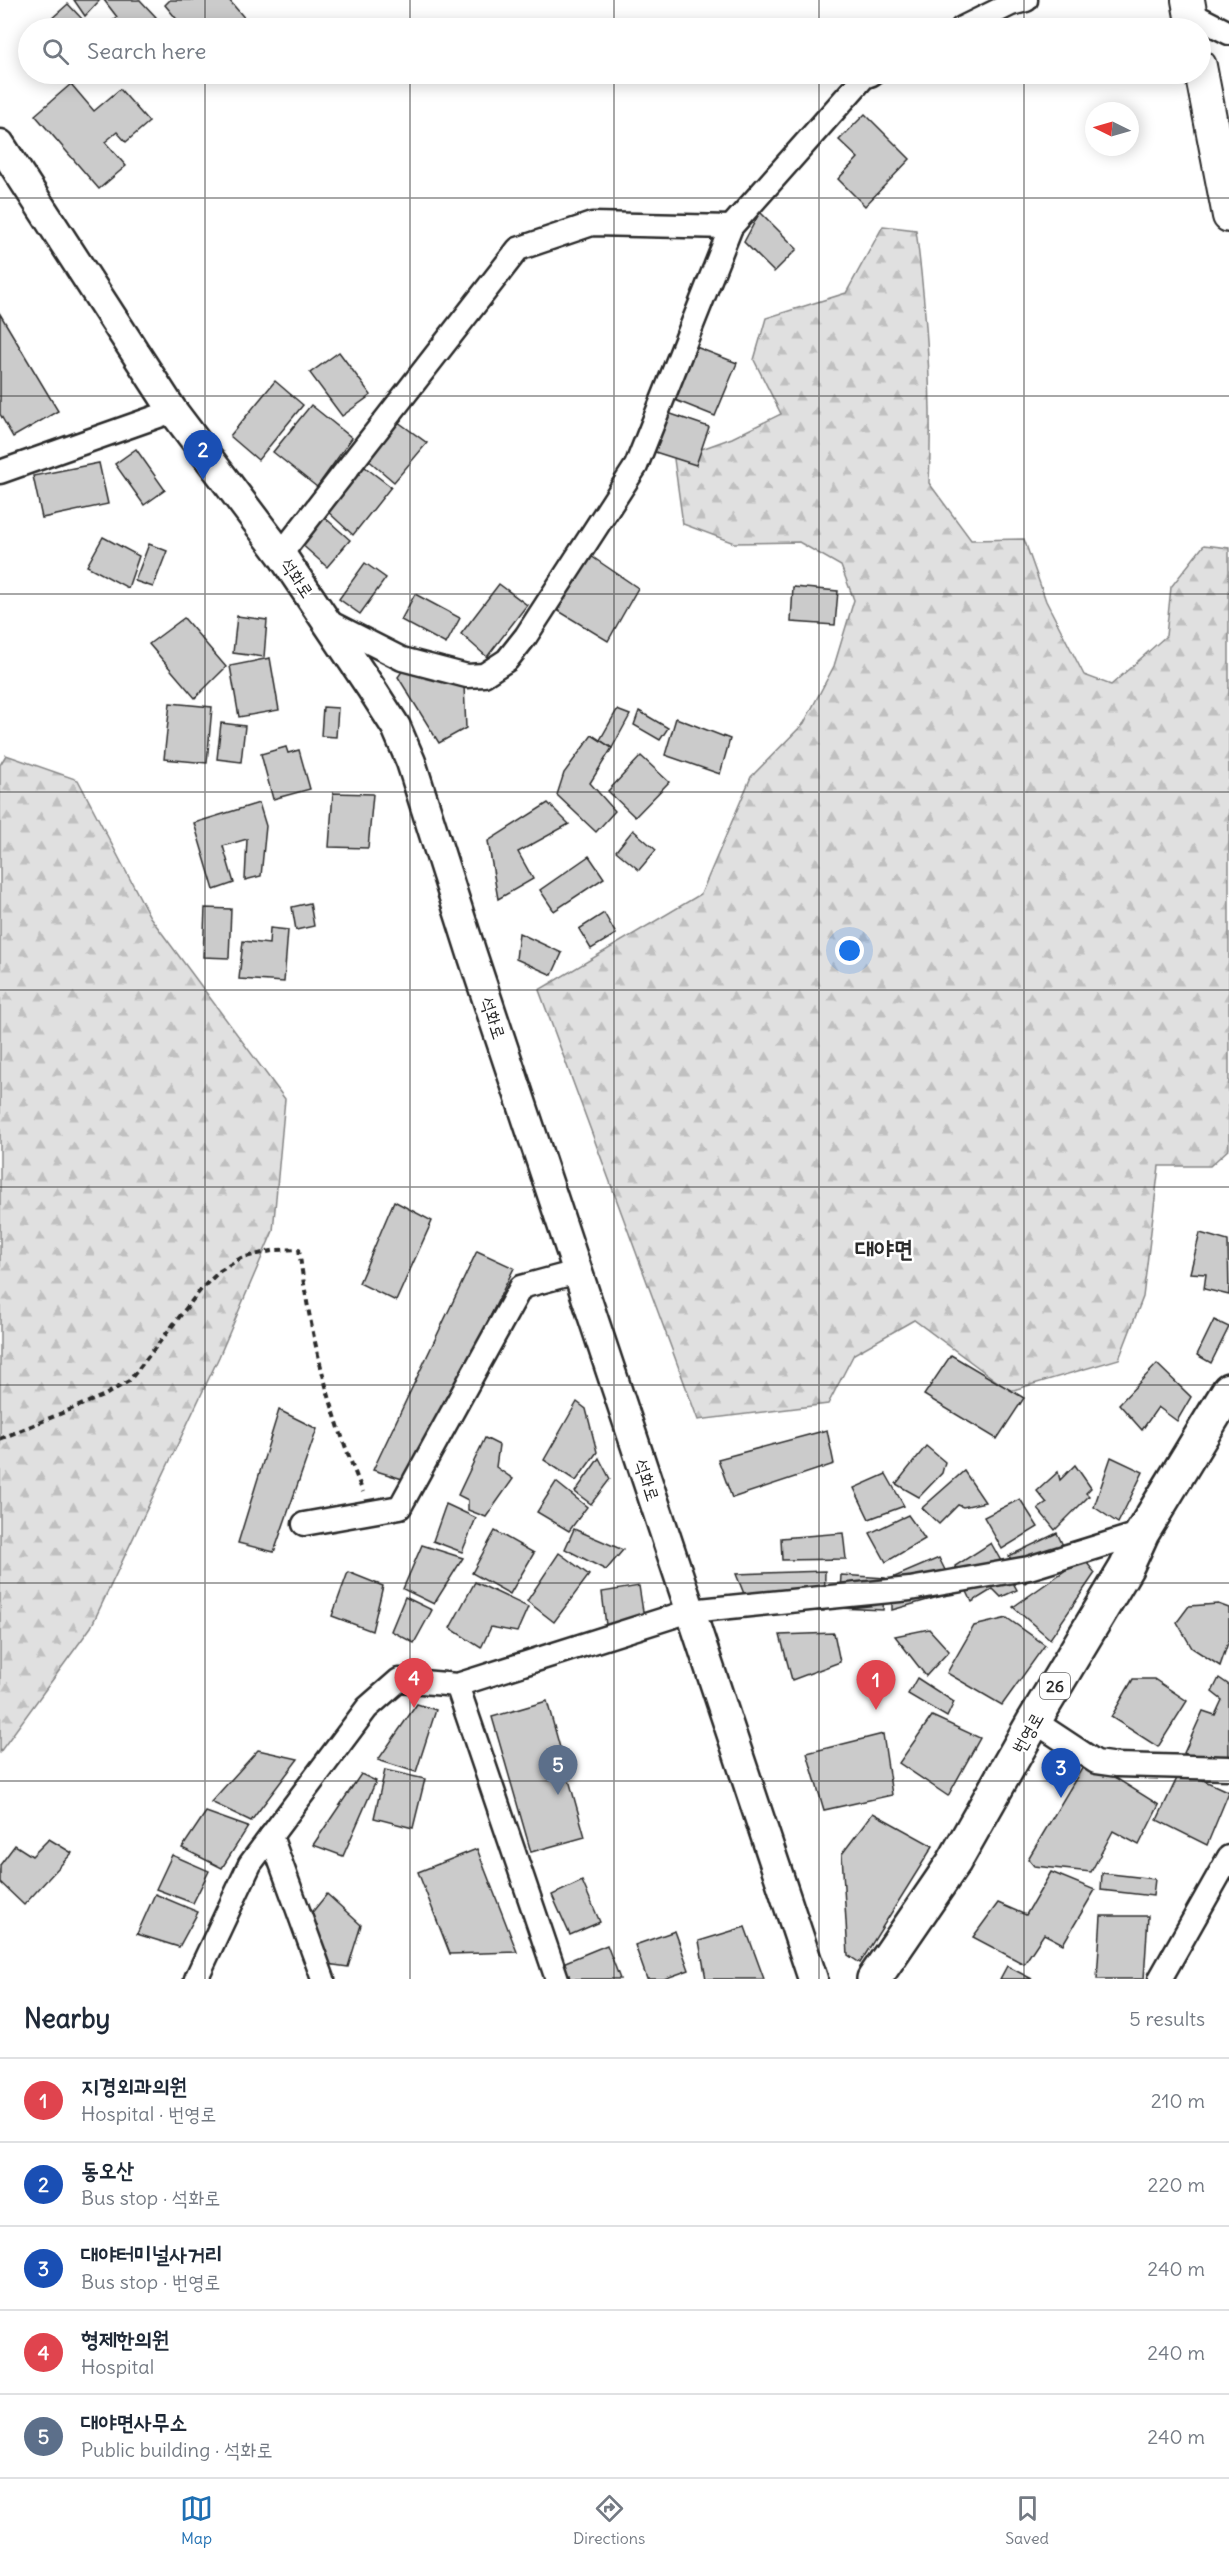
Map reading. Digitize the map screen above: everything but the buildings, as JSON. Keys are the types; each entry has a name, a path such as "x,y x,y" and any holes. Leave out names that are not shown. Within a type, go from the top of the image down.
{"main road":[{"path":"1203,84 1229,216"},
{"name":"번영로","path":"874,1979 954,1862 1034,1721 1126,1568 1142,1533 1229,1390"}],"street":[{"path":"982,18 1015,1"},
{"path":"1211,24 1229,33"},
{"path":"325,620 402,659 466,676 484,675 507,660 526,636 636,466 731,227 858,84"},
{"name":"석화로","path":"0,144 174,411 281,554 396,727 411,762 577,1272 813,1979"},
{"path":"281,554 518,249 592,224 731,227"},
{"path":"0,472 174,411"},
{"path":"304,1524 400,1507 521,1287 577,1272"},
{"path":"196,1979 250,1864 367,1708 399,1680 457,1685 690,1611 910,1589 1029,1568 1142,1533"},
{"path":"457,1685 557,1979"},
{"path":"1034,1721 1096,1761 1117,1765 1229,1768"},
{"path":"271,1836 323,1979"},
{"path":"1160,1979 1229,1857"}],"path":[{"path":"0,1438 105,1395 129,1381 202,1288 234,1263 258,1253 299,1249 306,1304 320,1368 340,1438 371,1512"}],"green space":[{"path":"883,226 916,230 928,356 929,483 971,540 1024,539 1046,601 1084,675 1111,685 1166,636 1171,587 1204,545 1229,548 1229,1149 1210,1166 1159,1166 1143,1297 1119,1359 1010,1391 914,1320 854,1354 828,1404 698,1420 539,990 701,894 751,777 804,723 834,666 854,600 841,566 799,542 734,543 683,524 674,459 732,438 781,414 754,360 766,318 846,293"},
{"path":"6,755 78,780 150,917 285,1099 273,1231 219,1357 91,1627 0,1752 0,765"}],"place":[{"name":"동오산","path":"203,480"},
{"name":"형제한의원","path":"414,1708"},
{"name":"지경외과의원","path":"876,1710"},
{"name":"대야면사무소","path":"558,1795"},
{"name":"대야터미널사거리","path":"1061,1798"}],"district":[{"name":"대야면","path":"884,1249"}]}
